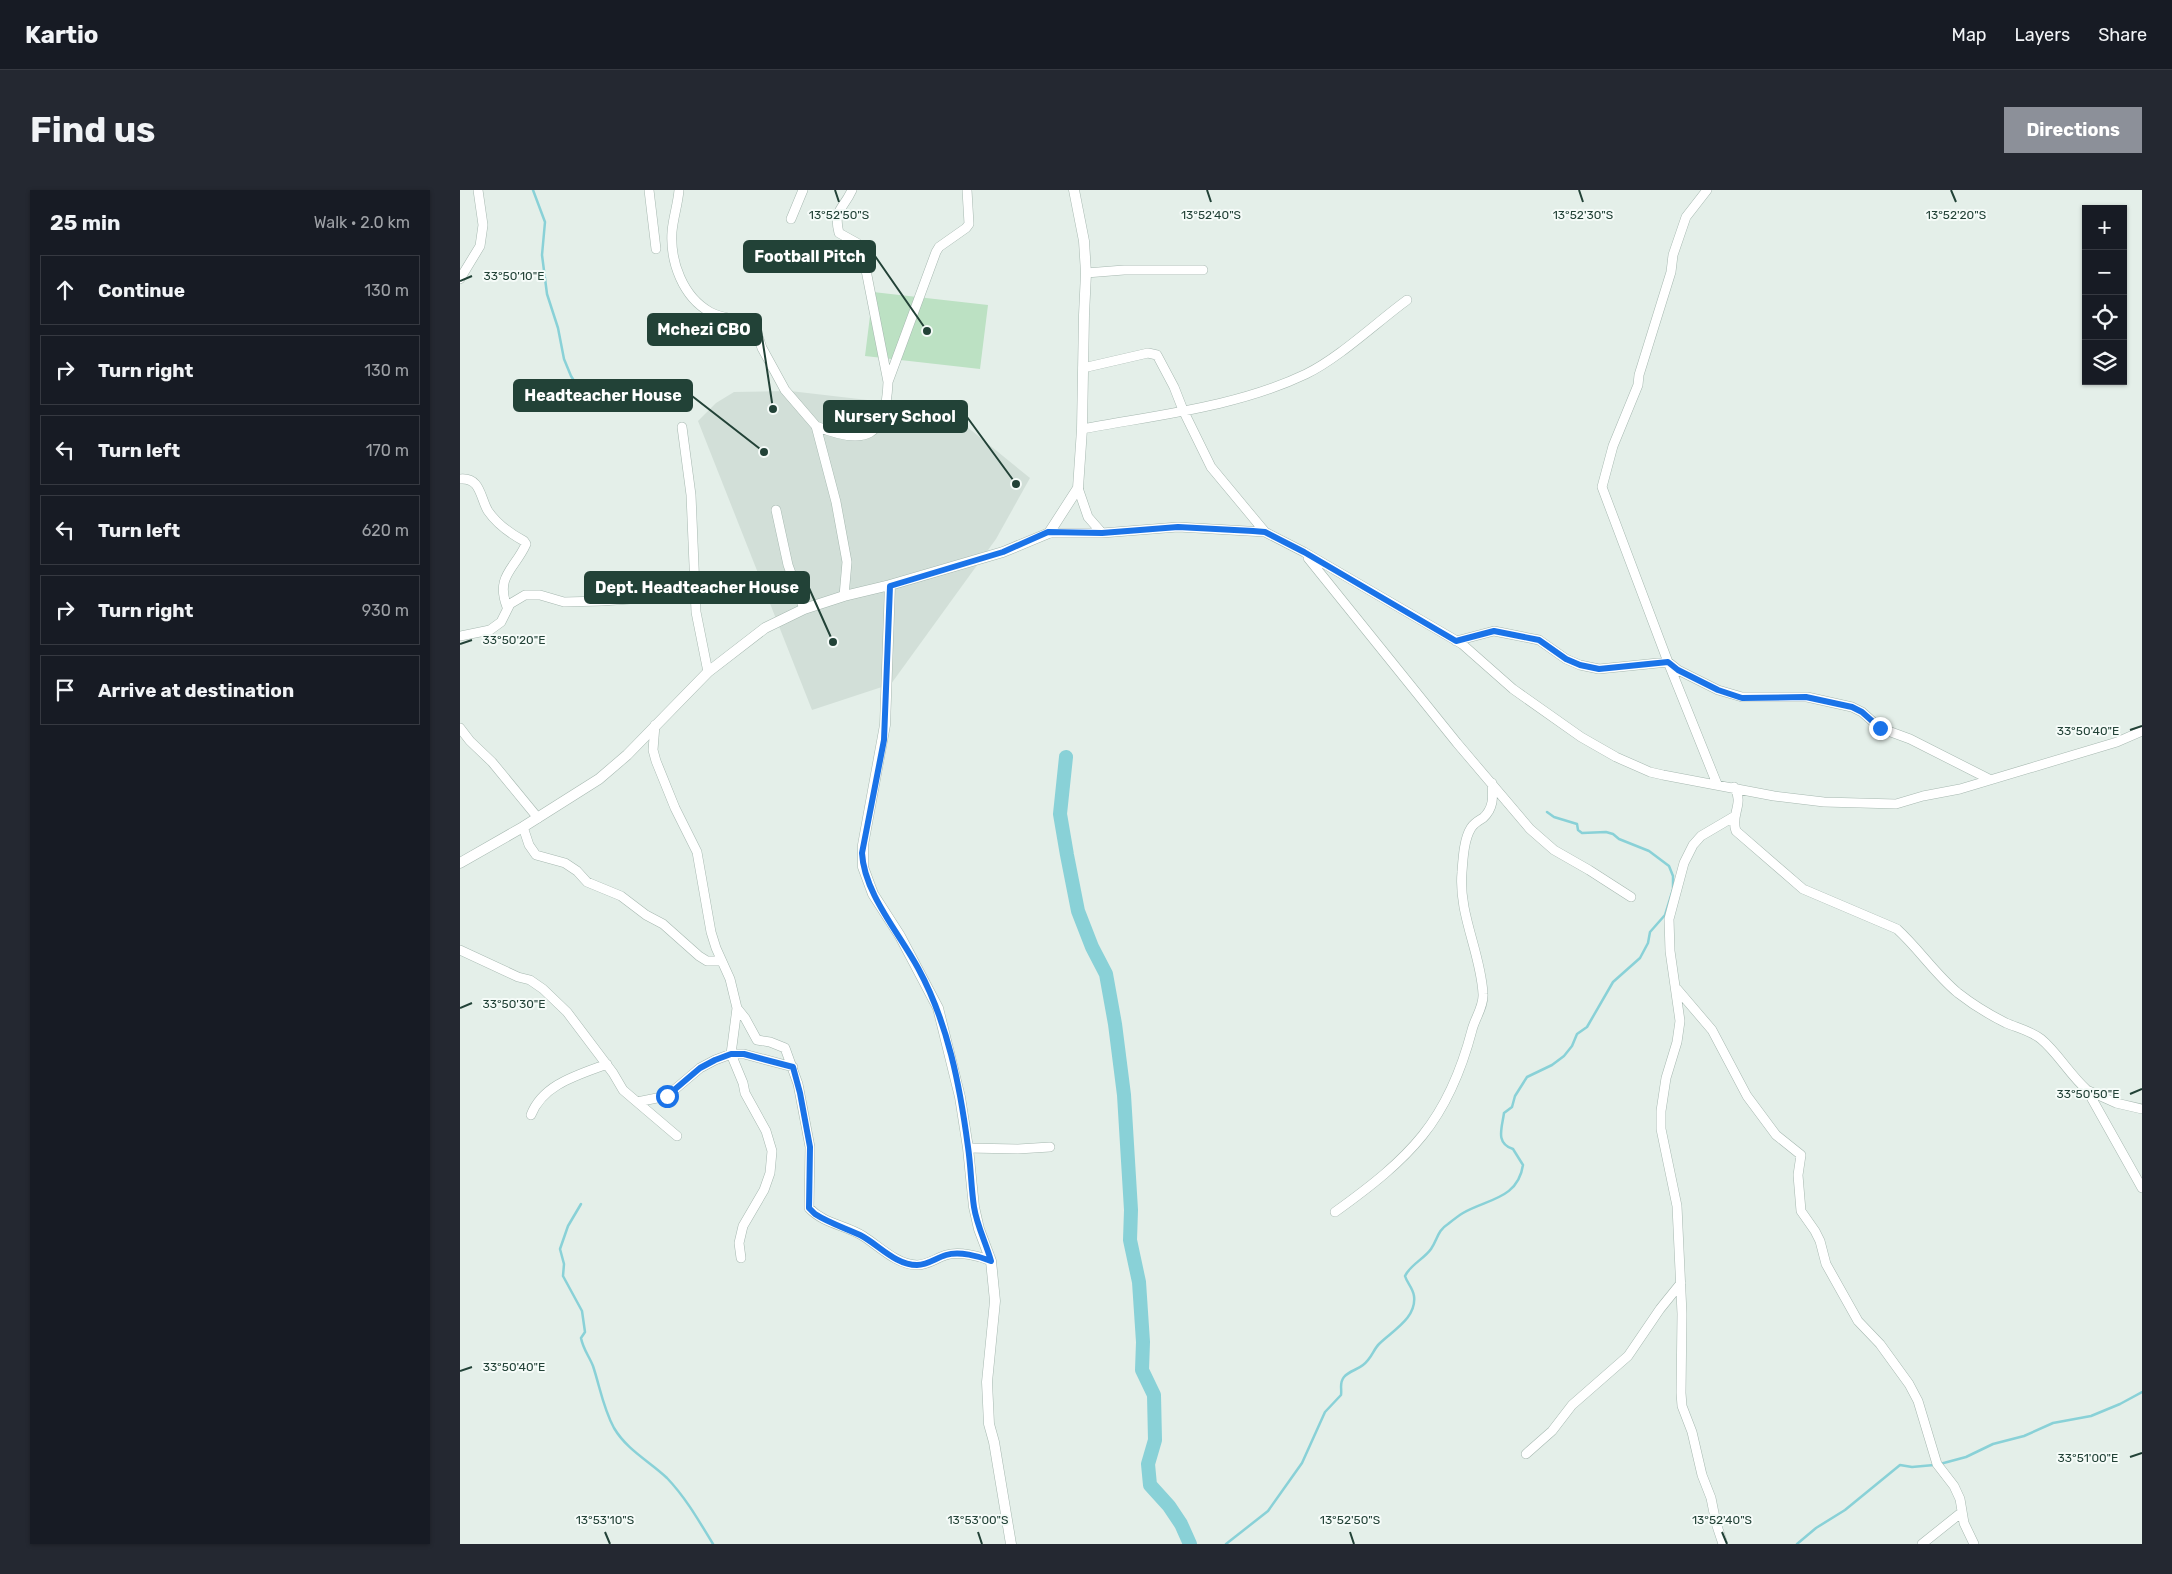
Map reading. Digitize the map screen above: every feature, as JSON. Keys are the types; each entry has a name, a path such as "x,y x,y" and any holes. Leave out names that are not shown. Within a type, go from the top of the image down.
{"street":[{"path":"460,279 480,246 482,220 478,190"},
{"path":"649,190 656,249"},
{"path":"679,190 672,239 679,277 690,295 701,306 719,316 751,323 756,330 762,348 785,390 816,426 836,502 847,562 844,596"},
{"path":"791,218 803,190"},
{"path":"852,190 840,208 836,220 839,233 856,244 862,255 888,382"},
{"path":"816,426 837,434 856,436 875,430 882,423 888,382 936,252 969,224 967,190"},
{"path":"1074,190 1084,241 1086,274 1082,429 1078,488 1088,516 1102,533"},
{"path":"1707,190 1686,217 1673,255 1671,272 1639,375 1638,385 1613,446 1602,487 1668,662 1717,784"},
{"path":"1086,274 1124,270 1203,270"},
{"path":"1082,429 1243,397 1306,374 1332,357 1407,300"},
{"path":"1083,368 1153,354 1157,355 1211,467 1265,532 1304,552 1456,641 1513,689 1581,737 1616,757 1650,772 1774,796 1816,801 1879,805 1896,804 1923,796 1960,789 2072,756 2142,732"},
{"path":"682,427 691,495 696,612 708,672"},
{"path":"460,478 469,479 474,482 488,511 512,535 526,544 504,581 502,589 507,607"},
{"path":"1048,532 1078,488"},
{"path":"776,510 788,565 804,609"},
{"path":"460,863 538,818 599,779 627,755 654,725 708,672 765,628 804,609 844,596 890,586 1003,552 1048,532 1102,533 1178,527 1265,532"},
{"path":"1304,552 1530,829 1554,850 1631,897"},
{"path":"890,586 885,725 862,853 863,867 873,894 909,952 938,1008 960,1097 974,1207 979,1229 991,1261 994,1301 987,1382 989,1424 994,1442 1011,1544"},
{"path":"460,636 490,630 501,622 507,607 525,595 540,595 564,602 630,599 682,588 696,591"},
{"path":"1456,641 1494,631 1539,640 1566,659 1580,665 1599,669 1668,662 1678,670 1718,690 1742,698 1806,697 1852,707 1862,712 1880,728 1910,739 1922,747 1943,755 1989,779"},
{"path":"654,725 653,750 656,761 675,808 698,852 708,920 720,960 730,979 737,1008 731,1054 745,1093 766,1131 772,1151 770,1173 764,1190 743,1226 739,1242 741,1258"},
{"path":"460,728 470,742 492,762 538,818"},
{"path":"1335,1212 1390,1171 1412,1150 1429,1129 1459,1073 1483,996 1462,896 1462,873 1469,833 1476,822 1490,810 1492,783"},
{"path":"1734,787 1738,794 1739,802 1734,825 1740,836 1803,889 1897,930 1910,940 1941,978 1958,994 2007,1023 2042,1039 2076,1080 2087,1090 2116,1103 2135,1109 2142,1109"},
{"path":"1723,1544 1711,1498 1702,1476 1688,1418 1682,1406 1681,1283 1677,1206 1661,1129 1661,1111 1666,1078 1677,1042 1680,1021 1670,951 1669,919 1684,863 1693,845 1701,836 1735,816"},
{"path":"523,827 529,845 536,855 565,862 577,871 586,882 621,896 646,915 663,924 699,956 707,961 720,960"},
{"path":"460,950 518,977 530,980 543,988 567,1012 607,1064 622,1090 677,1136"},
{"path":"1676,989 1712,1030 1747,1096 1776,1135 1801,1154 1798,1175 1801,1211 1815,1231 1826,1264 1858,1321 1880,1344 1914,1392 1937,1464 1954,1486 1960,1499 1964,1523 1974,1544"},
{"path":"737,1008 745,1018 754,1038 785,1048 793,1067 810,1147 809,1208 815,1214 862,1236 875,1246 907,1263 926,1264 950,1254 978,1256 991,1261"},
{"path":"637,1102 667,1096 700,1068 731,1054 744,1054 793,1067"},
{"path":"530,1115 534,1105 544,1093 607,1064"},
{"path":"2087,1090 2142,1188"},
{"path":"968,1148 1018,1149 1050,1147"},
{"path":"1526,1454 1552,1431 1572,1405 1628,1356 1660,1309 1681,1283"},
{"path":"1922,1544 1962,1512"}],"shaded area":[{"path":"790,391 945,409 1030,478 996,539 891,684 812,710 698,421 716,403 734,392"}],"green space":[{"path":"873,292 988,305 980,369 865,356"}],"waterway":[{"path":"533,190 545,222 542,255 547,294 558,328 564,359 578,387"},
{"path":"1066,757 1060,814 1067,855 1078,911 1092,947 1106,974 1115,1024 1124,1095 1131,1210 1130,1240 1139,1282 1143,1342 1142,1370 1154,1395 1155,1440 1148,1464 1150,1485 1169,1506 1181,1524 1190,1544"},
{"path":"1226,1544 1268,1511 1302,1463 1325,1412 1341,1395 1342,1379 1348,1373 1361,1367 1379,1344 1397,1329 1412,1311 1414,1296 1405,1276 1407,1272 1428,1253 1444,1227 1463,1213 1500,1196 1515,1185 1523,1165 1513,1149 1507,1146 1502,1139 1501,1129 1504,1113 1512,1107 1515,1096 1527,1077 1552,1065 1564,1056 1572,1046 1577,1034 1587,1027 1613,982 1640,958 1648,943 1650,932 1665,915 1673,889 1673,876 1669,866 1649,851 1619,839 1613,834 1606,832 1582,833 1578,830 1577,824 1554,817 1547,812"},
{"path":"581,1204 568,1226 560,1249 564,1264 563,1276 582,1311 585,1332 581,1338 593,1366 607,1413 614,1428 625,1443 667,1478 680,1494 713,1544"},
{"path":"1940,1464 1966,1457 1993,1444 2024,1436 2053,1423 2091,1416 2142,1392"},
{"path":"1797,1544 1816,1528 1845,1510 1900,1465 1912,1467 1934,1465"}],"place":[{"name":"Football Pitch","path":"927,331"},
{"name":"Mchezi CBO","path":"773,409"},
{"name":"Headteacher House","path":"764,452"},
{"name":"Nursery School","path":"1016,484"},
{"name":"Dept. Headteacher House","path":"833,642"}],"route":[{"path":"667,1096 700,1068 731,1054 744,1054 756,1059 779,1062 793,1067 802,1102 810,1147 809,1208 815,1214 826,1221 862,1236 875,1246 907,1263 926,1264 950,1254 978,1256 991,1261 979,1229 974,1207 960,1097 938,1008 900,936 873,894 863,867 862,853 884,740 890,586 1003,552 1048,532 1102,533 1178,527 1265,532 1304,552 1456,641 1494,631 1539,640 1566,659 1580,665 1599,669 1668,662 1678,670 1718,690 1742,698 1806,697 1836,702 1862,712 1880,728"}]}
